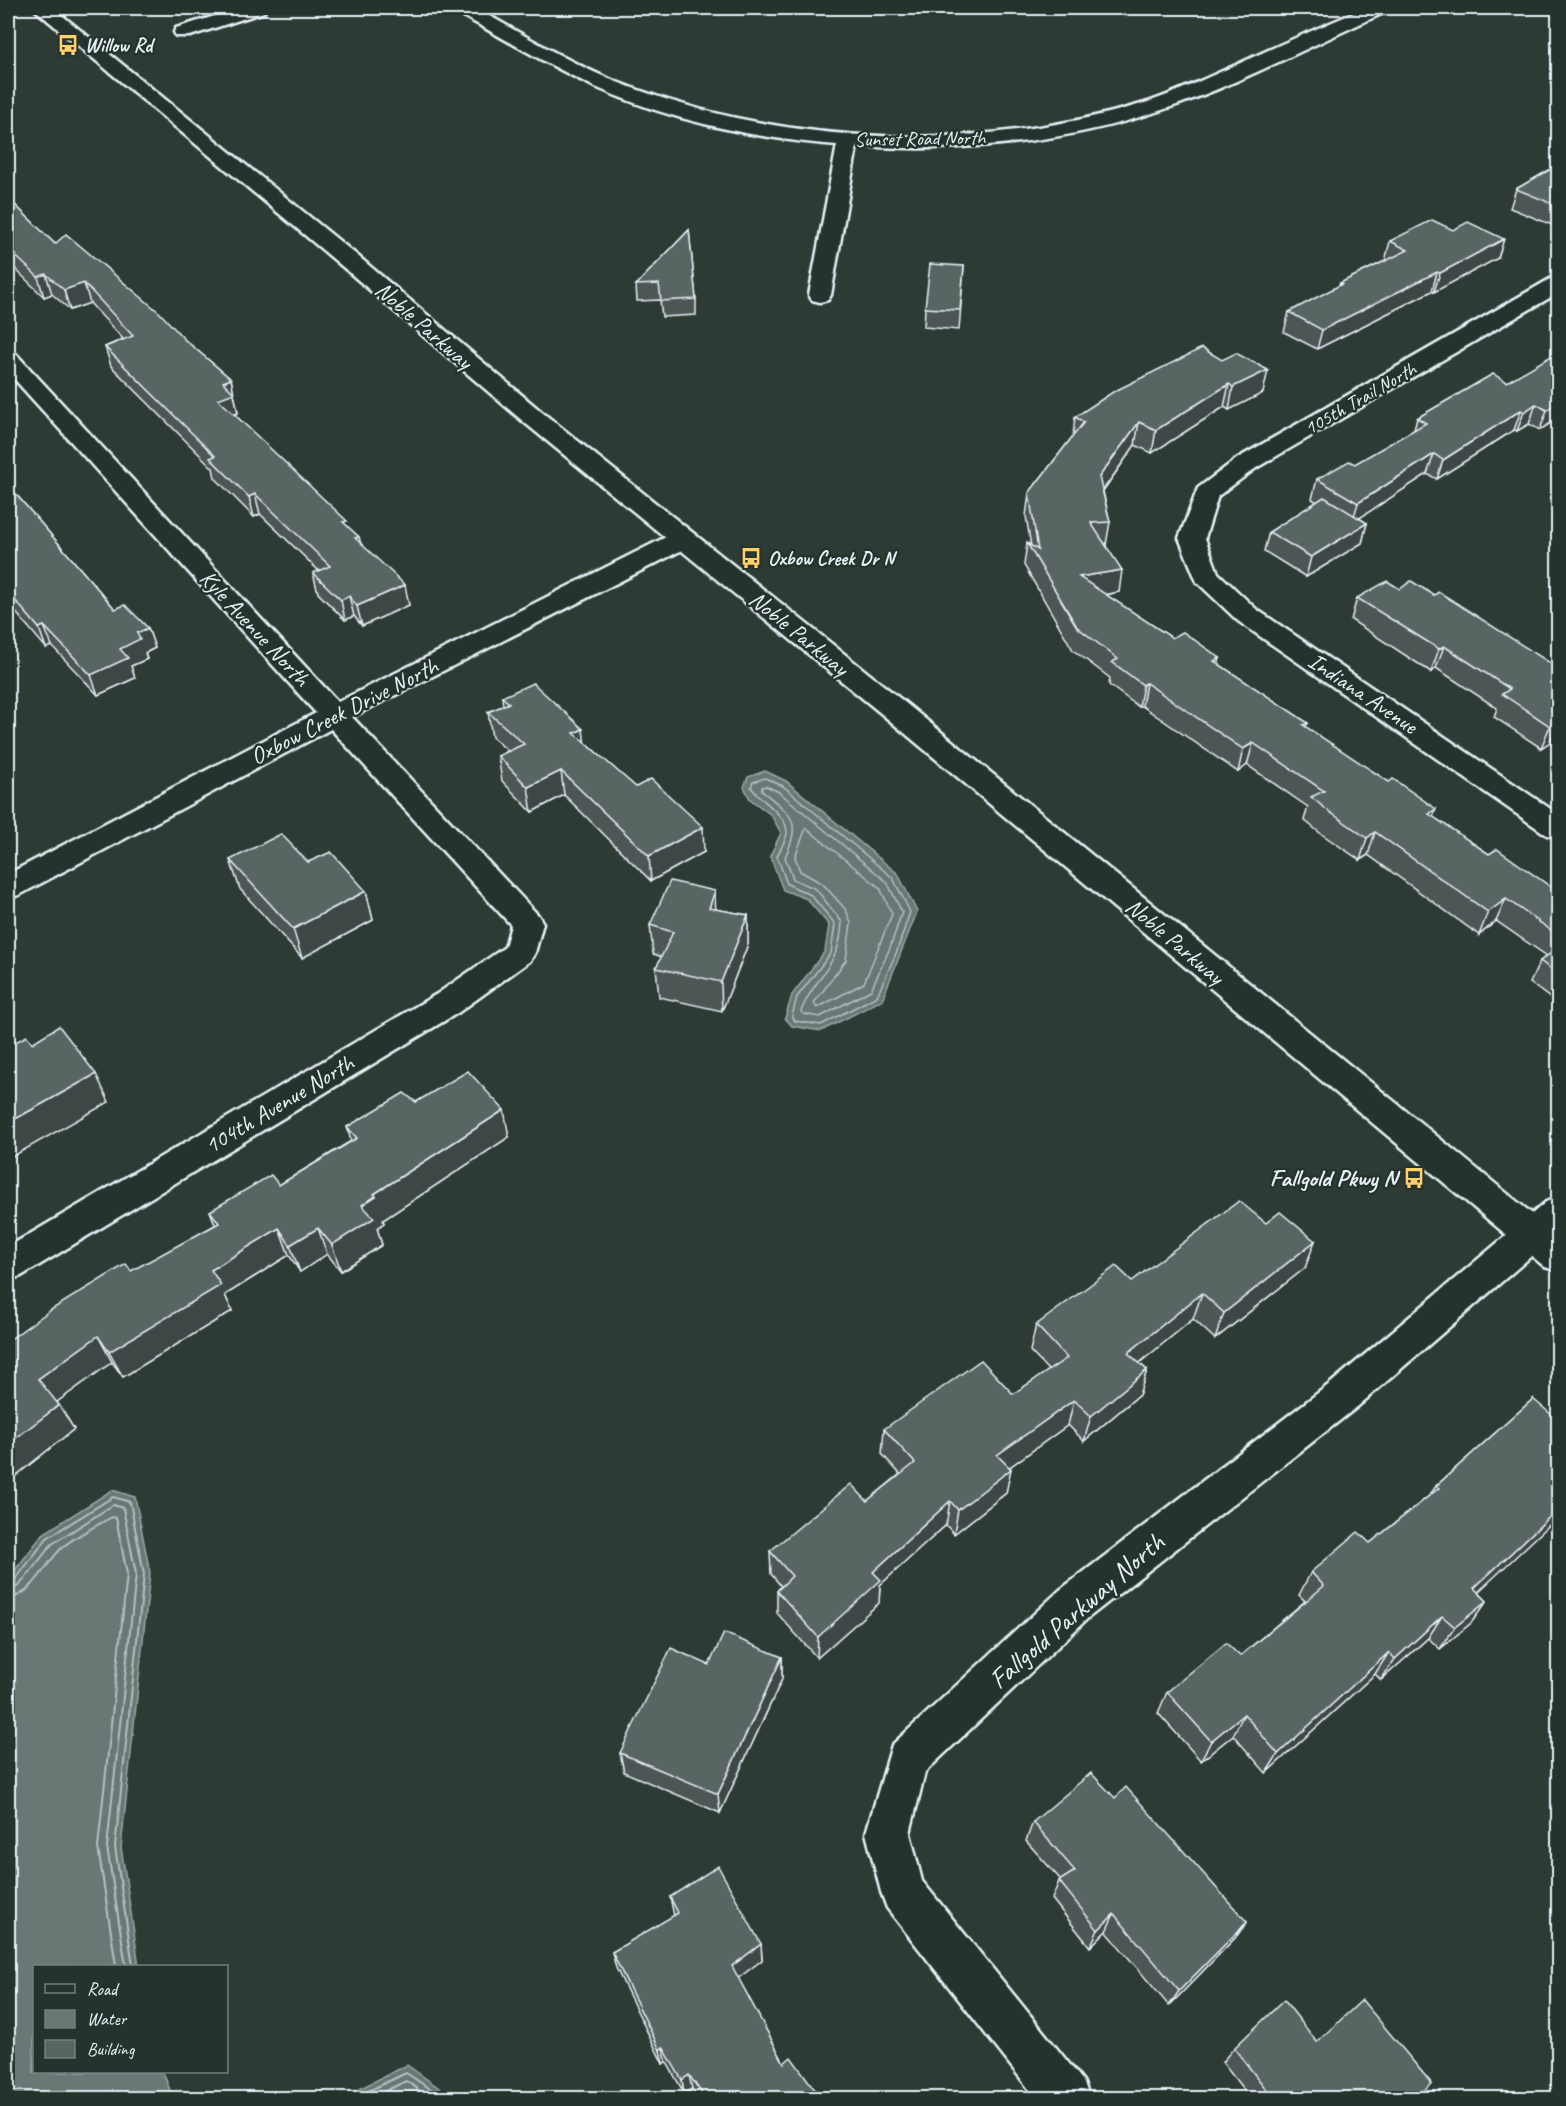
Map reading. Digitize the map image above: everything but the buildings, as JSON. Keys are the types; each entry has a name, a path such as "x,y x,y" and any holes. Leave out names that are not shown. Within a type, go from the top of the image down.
{"street":[{"name":"Noble Parkway","path":"42,8 351,262 518,405 1018,811 1550,1234"},
{"path":"183,32 258,8"},
{"name":"Sunset Road North","path":"462,8 578,70 620,90 669,108 724,122 848,139 915,141 979,139 1043,132 1101,121 1154,106 1380,8"},
{"path":"820,295 848,139"},
{"name":"105th Trail North","path":"1192,538 1207,493 1248,463 1558,284"},
{"name":"Kyle Avenue North","path":"8,359 334,715 528,922"},
{"name":"Indiana Avenue","path":"1192,538 1206,576 1247,615 1558,828"},
{"name":"Oxbow Creek Drive North","path":"8,886 334,715 683,539"},
{"name":"104th Avenue North","path":"8,1265 448,1004 519,953 528,922"},
{"name":"Fallgold Parkway North","path":"1066,2098 903,1892 888,1833 907,1760 1074,1604 1550,1234"}],"water":[{"path":"765,771 786,781 898,874 917,912 882,1000 821,1031 792,1026 785,1018 792,995 825,951 829,925 807,899 783,890 770,856 781,833 771,815 750,799 744,787 748,777"},
{"path":"112,1490 135,1497 150,1573 121,1847 139,1965 33,1965 33,2073 163,2073 173,2098 8,2098 8,1579 43,1534"},
{"path":"407,2065 453,2098 341,2098"}],"place":[{"name":"Willow Rd","path":"68,45"},
{"name":"Oxbow Creek Dr N","path":"751,558"},
{"name":"Fallgold Pkwy N","path":"1414,1178"}]}
